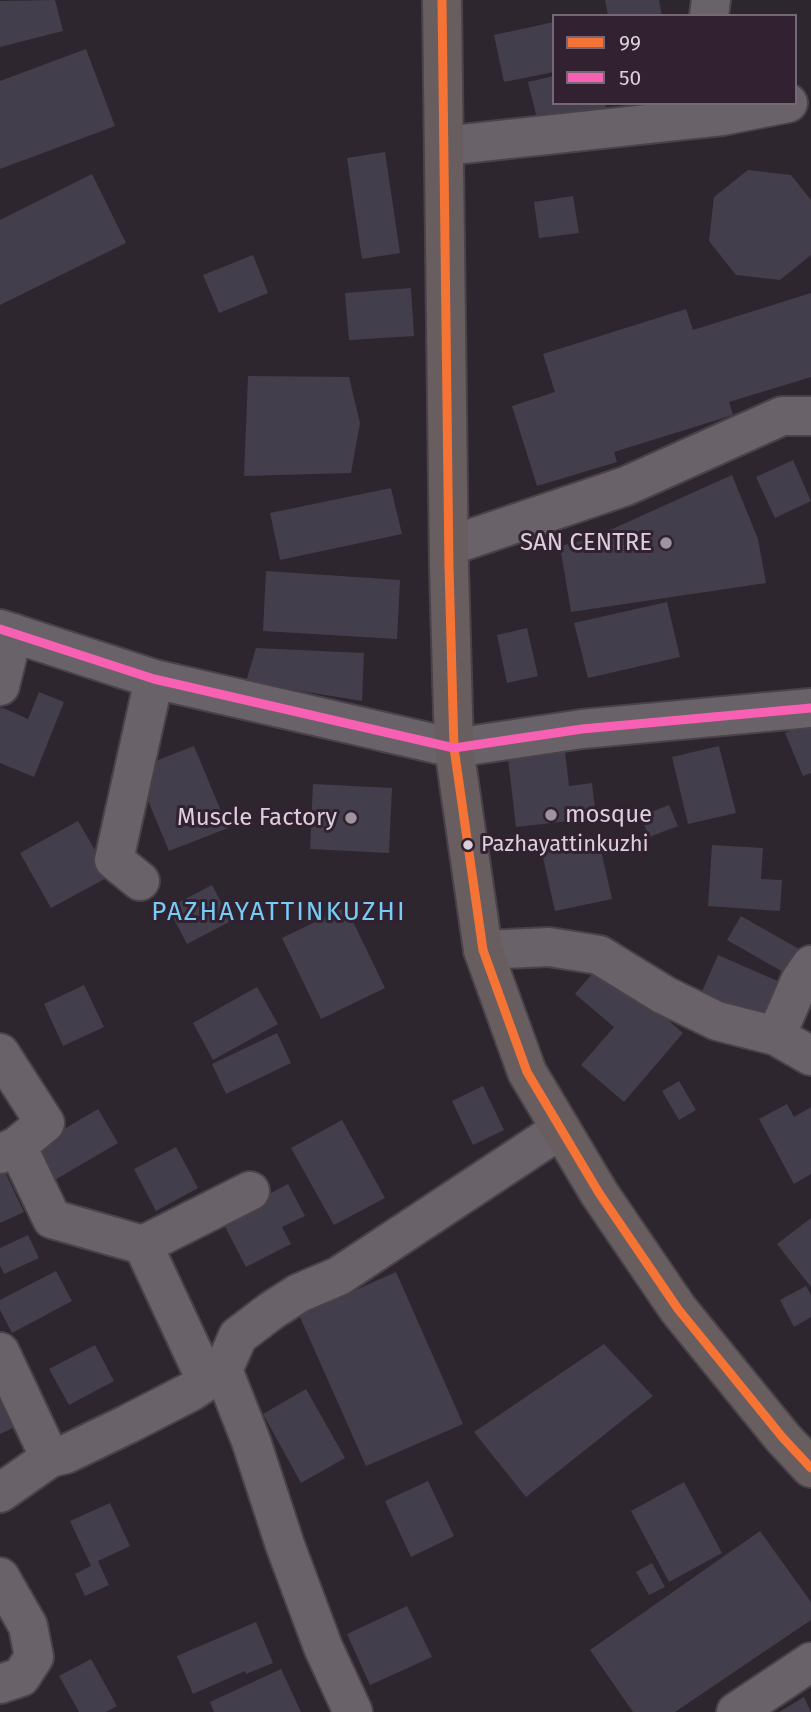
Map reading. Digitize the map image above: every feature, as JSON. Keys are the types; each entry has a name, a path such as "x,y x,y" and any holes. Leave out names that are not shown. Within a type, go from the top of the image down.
{"main road":[{"path":"442,0 454,748 483,950 527,1072 599,1193 678,1309 783,1438 811,1468"}],"street":[{"path":"444,146 697,111 765,105"},
{"path":"449,546 626,486 782,416 811,416"},
{"path":"0,687 7,631 154,678 454,748 582,729 811,708"},
{"path":"140,881 114,860 154,678"},
{"path":"483,950 549,947 599,955 664,995 717,1021 776,1036 811,1056"},
{"path":"776,1036 800,981 811,965"},
{"path":"0,1053 45,1123 8,1150 52,1219 144,1245 250,1191"},
{"path":"0,1493 50,1458 66,1454 192,1391 215,1375 238,1336 271,1311 299,1293 339,1276 561,1129"},
{"path":"144,1245 251,1440 285,1545 323,1647 353,1712"},
{"path":"0,1352 50,1458"},
{"path":"0,1577 28,1626 34,1657 21,1677 0,1684"},
{"path":"736,1712 811,1662"}],"building":[{"path":"55,0 63,31 0,47 0,1"},
{"path":"605,0 659,0 662,14 608,14"},
{"path":"552,22 552,72 504,82 494,35"},
{"path":"86,49 115,126 0,169 0,81"},
{"path":"552,76 552,105 606,105 608,115 540,131 528,82"},
{"path":"385,152 400,253 362,259 347,158"},
{"path":"748,170 791,175 811,200 811,255 780,280 736,275 709,241 714,197"},
{"path":"92,174 126,243 0,305 0,220"},
{"path":"573,196 579,233 539,238 534,202"},
{"path":"253,255 268,293 219,313 203,275"},
{"path":"411,288 414,336 349,340 345,293"},
{"path":"811,293 811,377 729,402 733,415 614,452 617,462 537,486 512,406 555,392 543,354 686,309 693,330"},
{"path":"248,376 349,377 360,423 351,473 244,476"},
{"path":"793,460 811,501 775,518 756,477"},
{"name":"SAN CENTRE","path":"732,475 758,539 766,583 571,612 560,546 590,539"},
{"path":"391,488 402,534 280,560 270,513"},
{"path":"266,571 400,580 397,639 263,631"},
{"path":"667,602 680,657 588,678 574,623"},
{"path":"527,628 538,676 507,683 497,635"},
{"path":"256,648 364,653 362,701 246,682"},
{"path":"39,692 64,702 34,777 0,763 0,709 1,707 28,719"},
{"path":"811,722 811,773 803,776 785,733"},
{"path":"564,743 569,786 592,783 596,818 516,827 507,750"},
{"path":"194,746 228,828 169,851 135,769"},
{"path":"719,746 736,813 688,824 672,757"},
{"name":"Muscle Factory","path":"313,784 392,788 389,853 310,849"},
{"path":"669,805 678,826 649,837 641,816"},
{"path":"78,821 110,876 51,908 20,853"},
{"path":"598,837 612,899 555,911 541,849"},
{"path":"712,845 763,848 761,879 782,880 780,911 708,906"},
{"path":"212,885 231,921 187,944 168,908"},
{"path":"346,907 385,988 321,1019 282,938"},
{"path":"741,916 799,949 785,973 727,940"},
{"path":"718,955 780,982 761,1023 700,996"},
{"path":"601,963 683,1033 624,1102 581,1065 614,1027 575,994"},
{"path":"84,985 104,1027 63,1046 44,1004"},
{"path":"257,987 278,1024 213,1060 193,1023"},
{"path":"277,1033 291,1063 226,1094 212,1064"},
{"path":"679,1081 696,1110 679,1120 662,1091"},
{"path":"483,1086 504,1130 473,1145 452,1101"},
{"path":"787,1104 794,1117 811,1107 811,1174 794,1184 759,1119"},
{"path":"98,1109 118,1143 53,1181 37,1145"},
{"path":"342,1120 385,1198 334,1225 291,1148"},
{"path":"176,1147 198,1188 156,1211 134,1169"},
{"path":"5,1172 24,1212 0,1223 0,1174"},
{"path":"288,1184 305,1216 282,1227 291,1244 246,1267 221,1219"},
{"path":"811,1218 811,1287 777,1244"},
{"path":"28,1235 39,1258 4,1274 0,1265 0,1248"},
{"path":"56,1271 72,1301 12,1333 0,1310 0,1300"},
{"path":"396,1272 463,1424 366,1466 299,1315"},
{"path":"806,1286 811,1295 811,1317 794,1327 780,1300"},
{"path":"604,1344 653,1396 526,1497 474,1432"},
{"path":"95,1345 114,1381 69,1405 49,1369"},
{"path":"306,1389 345,1458 301,1483 263,1414"},
{"path":"5,1396 19,1425 0,1434 0,1398"},
{"path":"428,1481 454,1536 411,1557 385,1501"},
{"path":"684,1482 722,1553 669,1582 631,1511"},
{"path":"110,1503 130,1546 98,1561 109,1585 85,1596 75,1574 91,1566 70,1521"},
{"path":"760,1531 811,1602 811,1620 675,1712 633,1712 590,1650"},
{"path":"652,1563 665,1587 649,1595 636,1572"},
{"path":"407,1606 432,1657 370,1685 347,1634"},
{"path":"256,1622 273,1663 246,1674 245,1671 193,1694 177,1656"},
{"path":"91,1659 117,1706 106,1712 79,1712 59,1676"},
{"path":"281,1669 301,1712 214,1712 210,1702"},
{"path":"804,1697 811,1712 779,1712"}],"transit line":[{"name":"99","path":"442,0 454,748 483,950 527,1072 599,1193 678,1309 783,1438 811,1468"},
{"name":"50","path":"0,629 154,679 454,748 582,729 811,708"}],"place":[{"name":"SAN CENTRE","path":"666,543"},
{"name":"mosque","path":"551,815"},
{"name":"Muscle Factory","path":"351,818"},
{"name":"Pazhayattinkuzhi","path":"468,845"}],"district":[{"name":"PAZHAYATTINKUZHI","path":"279,913"}]}
